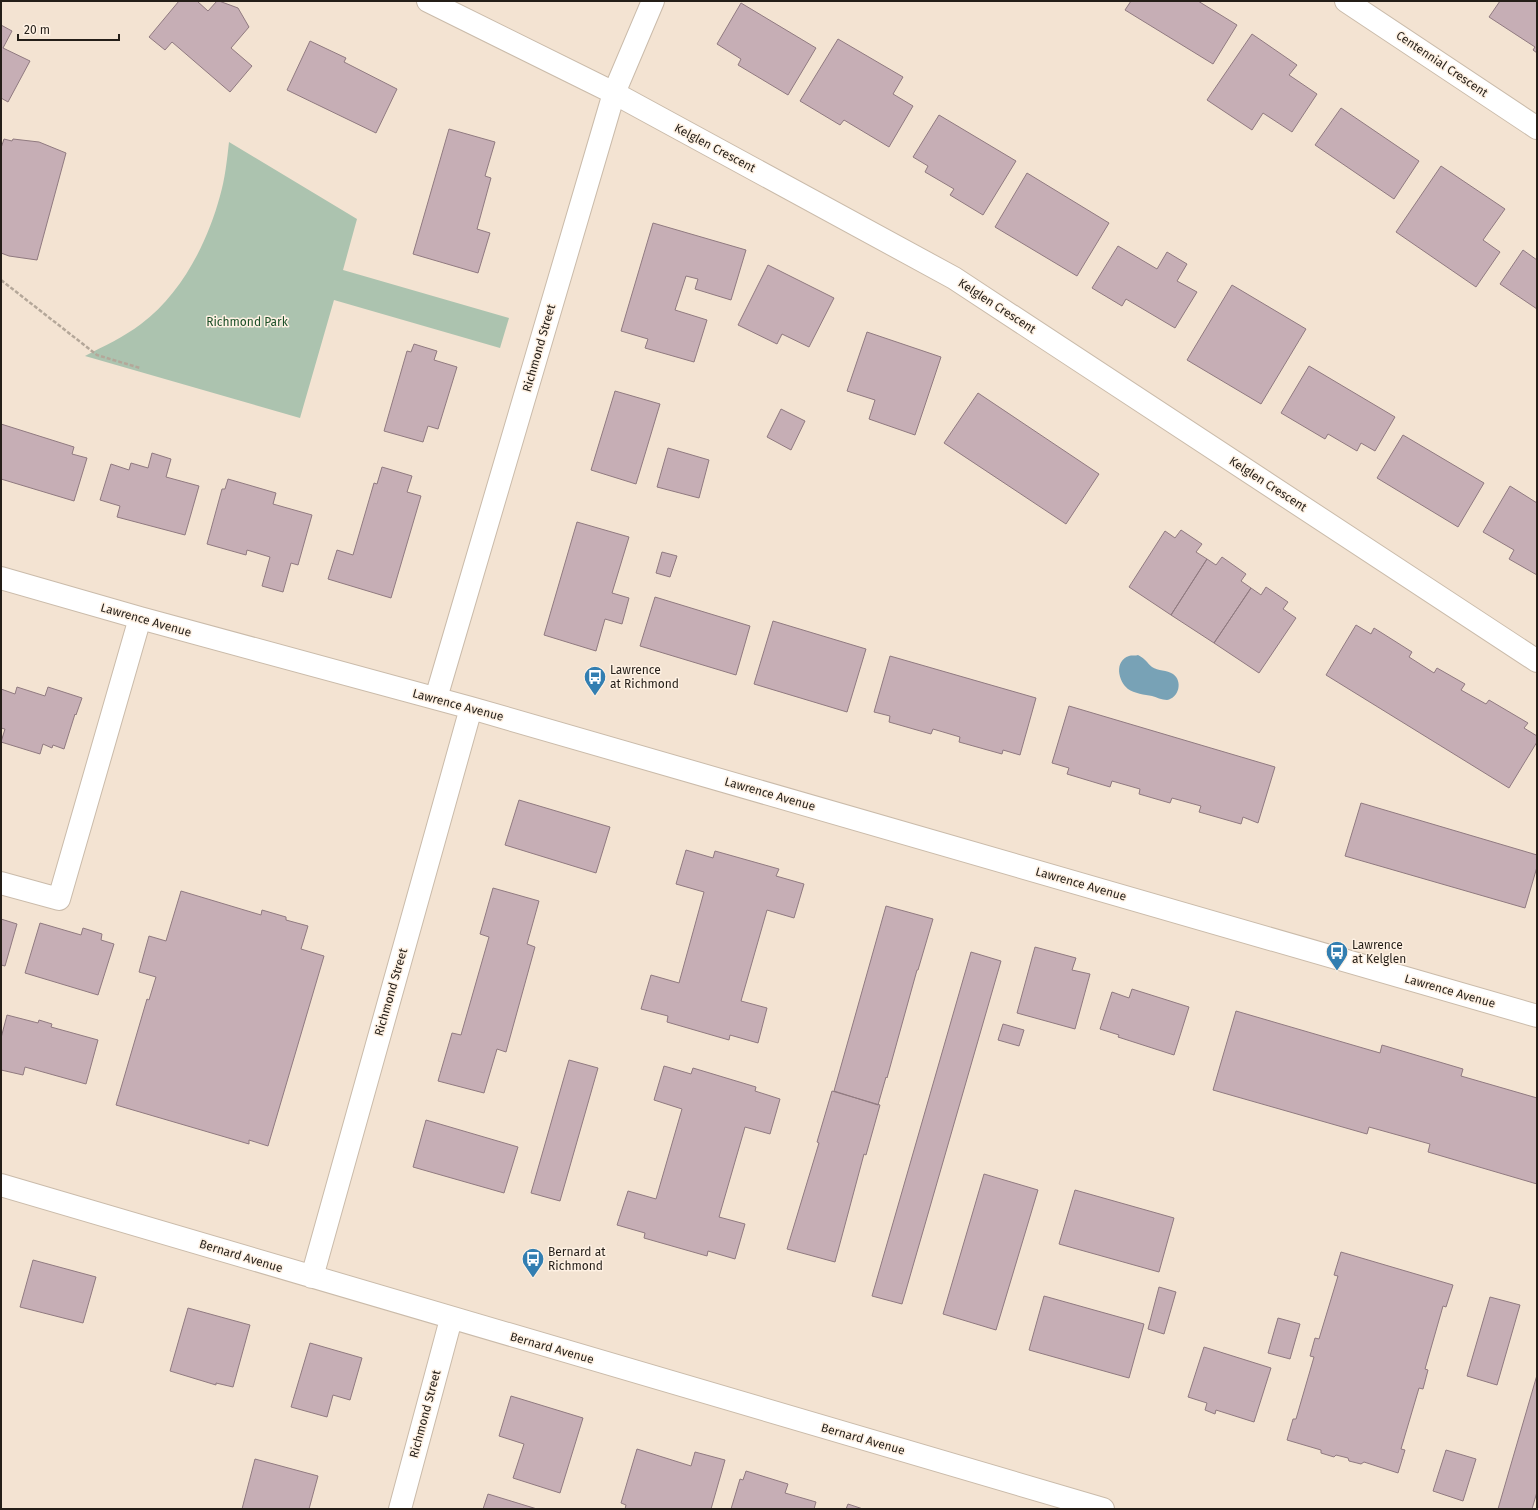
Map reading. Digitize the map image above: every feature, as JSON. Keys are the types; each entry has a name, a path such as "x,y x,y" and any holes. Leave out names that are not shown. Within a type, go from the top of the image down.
{"street":[{"name":"Kelglen Crescent","path":"428,1 614,93 954,278 1537,661"},
{"name":"Richmond Street","path":"436,698 614,93 653,1"},
{"name":"Centennial Crescent","path":"1346,1 1537,128"},
{"name":"Lawrence Avenue","path":"1,578 140,618 436,698 1537,1016"},
{"path":"1,883 59,899 140,618"},
{"name":"Richmond Street","path":"312,1277 470,708"},
{"name":"Bernard Avenue","path":"1,1185 1103,1509"},
{"name":"Richmond Street","path":"400,1509 451,1318"}],"path":[{"path":"1,280 98,355 140,368"}],"green space":[{"name":"Richmond Park","path":"229,142 357,219 343,270 509,318 500,348 334,300 300,418 85,356 121,337 141,324 168,298 191,267 215,214 227,163"}],"water":[{"path":"1138,655 1152,667 1171,673 1176,677 1179,685 1177,693 1171,699 1163,700 1133,692 1128,689 1122,681 1119,671 1121,662 1129,656"}],"building":[{"path":"179,1 197,1 208,11 217,1 238,8 249,27 231,48 252,66 230,92 172,42 165,50 149,37"},
{"path":"1131,1 1198,1 1237,25 1213,64 1125,10"},
{"path":"1500,1 1537,1 1537,53 1533,50 1535,47 1489,17"},
{"path":"741,3 816,48 788,95 738,65 741,59 717,44"},
{"path":"1,25 12,31 3,48 30,61 8,102 1,98"},
{"path":"1252,34 1297,65 1289,75 1317,94 1292,132 1263,113 1252,130 1207,100"},
{"path":"838,39 903,77 893,94 913,106 889,147 844,120 840,125 800,101"},
{"path":"310,41 346,58 344,62 397,89 376,133 287,90"},
{"path":"1341,108 1419,161 1394,199 1315,145"},
{"path":"939,115 1016,161 983,215 950,195 954,189 925,172 928,166 913,157"},
{"path":"449,129 495,142 485,176 491,178 477,229 490,233 478,273 413,254"},
{"path":"4,139 12,141 13,139 39,142 66,153 37,260 9,256 1,253 1,148"},
{"path":"1441,166 1505,209 1483,240 1500,252 1476,287 1396,232"},
{"path":"1027,173 1109,223 1077,276 995,227"},
{"path":"653,223 746,250 731,300 695,289 698,279 686,276 675,310 707,320 694,362 645,348 648,339 621,331"},
{"path":"1118,246 1157,269 1167,252 1187,264 1177,281 1197,292 1175,328 1126,299 1122,306 1092,288"},
{"path":"1523,250 1537,260 1537,309 1500,284"},
{"path":"768,265 834,298 809,347 782,334 777,344 738,325"},
{"path":"1232,285 1306,329 1261,404 1187,360"},
{"path":"867,332 941,357 915,435 869,419 875,400 847,391"},
{"path":"414,344 437,351 434,360 457,367 438,429 428,426 423,442 384,431 407,351 411,352"},
{"path":"1309,366 1395,417 1375,451 1361,443 1357,451 1328,434 1325,439 1281,413"},
{"path":"615,391 660,404 636,484 591,470"},
{"path":"978,393 1099,474 1066,524 944,443"},
{"path":"781,409 805,421 791,450 767,437"},
{"path":"1,424 74,447 72,454 87,458 74,501 1,479"},
{"path":"1403,435 1484,483 1458,527 1377,478"},
{"path":"668,448 709,460 699,498 657,487"},
{"path":"152,453 171,459 166,477 199,486 185,535 117,517 120,506 100,500 111,464 129,470 131,463 148,468"},
{"path":"382,467 412,476 407,492 421,496 391,598 328,579 337,550 353,555 374,483 377,484"},
{"path":"228,479 276,493 273,504 312,515 298,565 291,563 283,592 262,586 270,557 247,550 246,555 207,544 222,489 225,489"},
{"path":"1510,486 1537,503 1537,575 1509,559 1514,550 1483,532"},
{"path":"577,522 629,537 612,593 629,598 622,624 605,619 596,651 544,635"},
{"path":"1181,530 1202,544 1196,552 1207,559 1171,615 1129,587 1165,531 1175,538"},
{"path":"662,552 677,556 670,577 656,573"},
{"path":"1222,557 1246,574 1241,581 1251,588 1214,643 1171,615 1207,559 1216,565"},
{"path":"1266,587 1288,602 1283,609 1296,618 1259,673 1214,643 1251,588 1261,595"},
{"path":"655,597 750,626 736,675 640,646"},
{"path":"773,621 866,649 847,712 754,684"},
{"path":"1356,625 1371,634 1374,628 1412,652 1409,657 1434,673 1437,668 1465,684 1461,690 1486,704 1489,700 1528,723 1524,728 1537,736 1537,742 1509,788 1326,675"},
{"path":"890,656 1036,698 1020,755 1003,750 1002,754 959,742 960,737 933,729 931,734 889,722 890,716 874,712"},
{"path":"17,687 45,696 48,687 82,698 76,715 75,714 64,749 53,745 52,748 43,744 40,754 1,742 5,729 1,728 1,689 15,694"},
{"path":"1069,706 1275,767 1258,823 1243,817 1241,824 1199,812 1201,806 1172,798 1170,803 1139,794 1140,789 1112,781 1110,787 1067,774 1069,768 1052,763"},
{"path":"519,800 610,827 596,873 505,845"},
{"path":"1361,803 1537,855 1537,867 1525,908 1345,856"},
{"path":"686,850 713,858 715,851 779,869 776,876 804,884 794,918 767,910 741,1001 767,1008 758,1043 730,1035 729,1040 667,1022 668,1016 641,1009 651,975 679,983 704,892 676,884"},
{"path":"493,888 539,901 527,944 535,947 506,1052 497,1049 484,1093 438,1081 452,1033 461,1035 489,937 480,934"},
{"path":"181,891 261,915 262,910 286,917 286,920 308,926 301,949 324,956 268,1146 249,1140 249,1144 116,1105 147,999 149,1000 156,977 139,972 149,936 166,941"},
{"path":"886,906 933,919 878,1105 834,1091"},
{"path":"1,919 17,924 5,966 1,965"},
{"path":"40,923 81,935 83,928 102,934 101,940 114,944 98,995 25,973"},
{"path":"1035,947 1076,958 1072,970 1090,974 1075,1029 1017,1013"},
{"path":"971,952 1001,961 902,1304 872,1296"},
{"path":"1132,989 1189,1007 1174,1055 1118,1037 1119,1035 1100,1029 1112,992 1129,998"},
{"path":"1236,1011 1380,1053 1382,1045 1463,1069 1461,1076 1537,1098 1537,1184 1428,1152 1430,1144 1369,1127 1367,1134 1213,1090"},
{"path":"7,1015 38,1023 39,1020 52,1024 51,1027 98,1040 86,1084 25,1067 23,1075 1,1070 1,1038"},
{"path":"1003,1024 1024,1030 1019,1046 998,1040"},
{"path":"569,1060 598,1068 560,1201 531,1193"},
{"path":"664,1066 691,1074 693,1068 756,1087 755,1091 780,1099 770,1134 745,1127 719,1217 745,1224 735,1259 708,1251 707,1256 644,1238 645,1233 617,1225 628,1191 656,1199 682,1109 654,1100"},
{"path":"832,1091 880,1105 866,1155 864,1154 835,1262 787,1249 819,1143 817,1142"},
{"path":"426,1120 518,1147 504,1193 413,1167"},
{"path":"984,1174 1038,1190 996,1330 943,1314"},
{"path":"1075,1190 1174,1218 1159,1272 1059,1244"},
{"path":"1341,1252 1453,1285 1446,1307 1443,1306 1425,1369 1428,1370 1423,1389 1419,1388 1401,1449 1405,1450 1398,1473 1364,1462 1361,1464 1349,1461 1348,1458 1336,1455 1334,1457 1321,1453 1321,1450 1287,1440 1293,1419 1296,1419 1314,1357 1310,1356 1315,1338 1319,1339 1338,1276 1334,1275"},
{"path":"33,1260 96,1277 83,1323 20,1307"},
{"path":"1159,1287 1176,1292 1164,1334 1148,1329"},
{"path":"1044,1296 1144,1324 1129,1378 1029,1350"},
{"path":"1490,1297 1520,1305 1497,1385 1467,1376"},
{"path":"188,1308 250,1325 233,1387 216,1383 216,1385 170,1371"},
{"path":"1278,1318 1300,1324 1290,1359 1268,1353"},
{"path":"310,1343 362,1358 350,1400 333,1395 327,1417 291,1407"},
{"path":"1204,1347 1271,1368 1254,1422 1216,1410 1215,1414 1205,1410 1207,1403 1188,1397"},
{"path":"1537,1375 1537,1492 1532,1509 1498,1509"},
{"path":"511,1396 583,1418 560,1493 513,1478 524,1444 499,1436"},
{"path":"637,1449 691,1466 695,1452 725,1460 711,1509 625,1509 626,1505 621,1503"},
{"path":"1446,1450 1476,1459 1463,1501 1433,1491"},
{"path":"255,1459 318,1476 309,1509 242,1509"},
{"path":"746,1471 788,1484 785,1493 816,1502 814,1509 731,1509 740,1479 743,1480"},
{"path":"488,1494 537,1509 483,1509"},
{"path":"848,1504 863,1509 846,1509"}],"place":[{"name":"Lawrence at Richmond","path":"595,696"},
{"name":"Lawrence at Kelglen","path":"1337,972"},
{"name":"Bernard at Richmond","path":"533,1278"}]}
